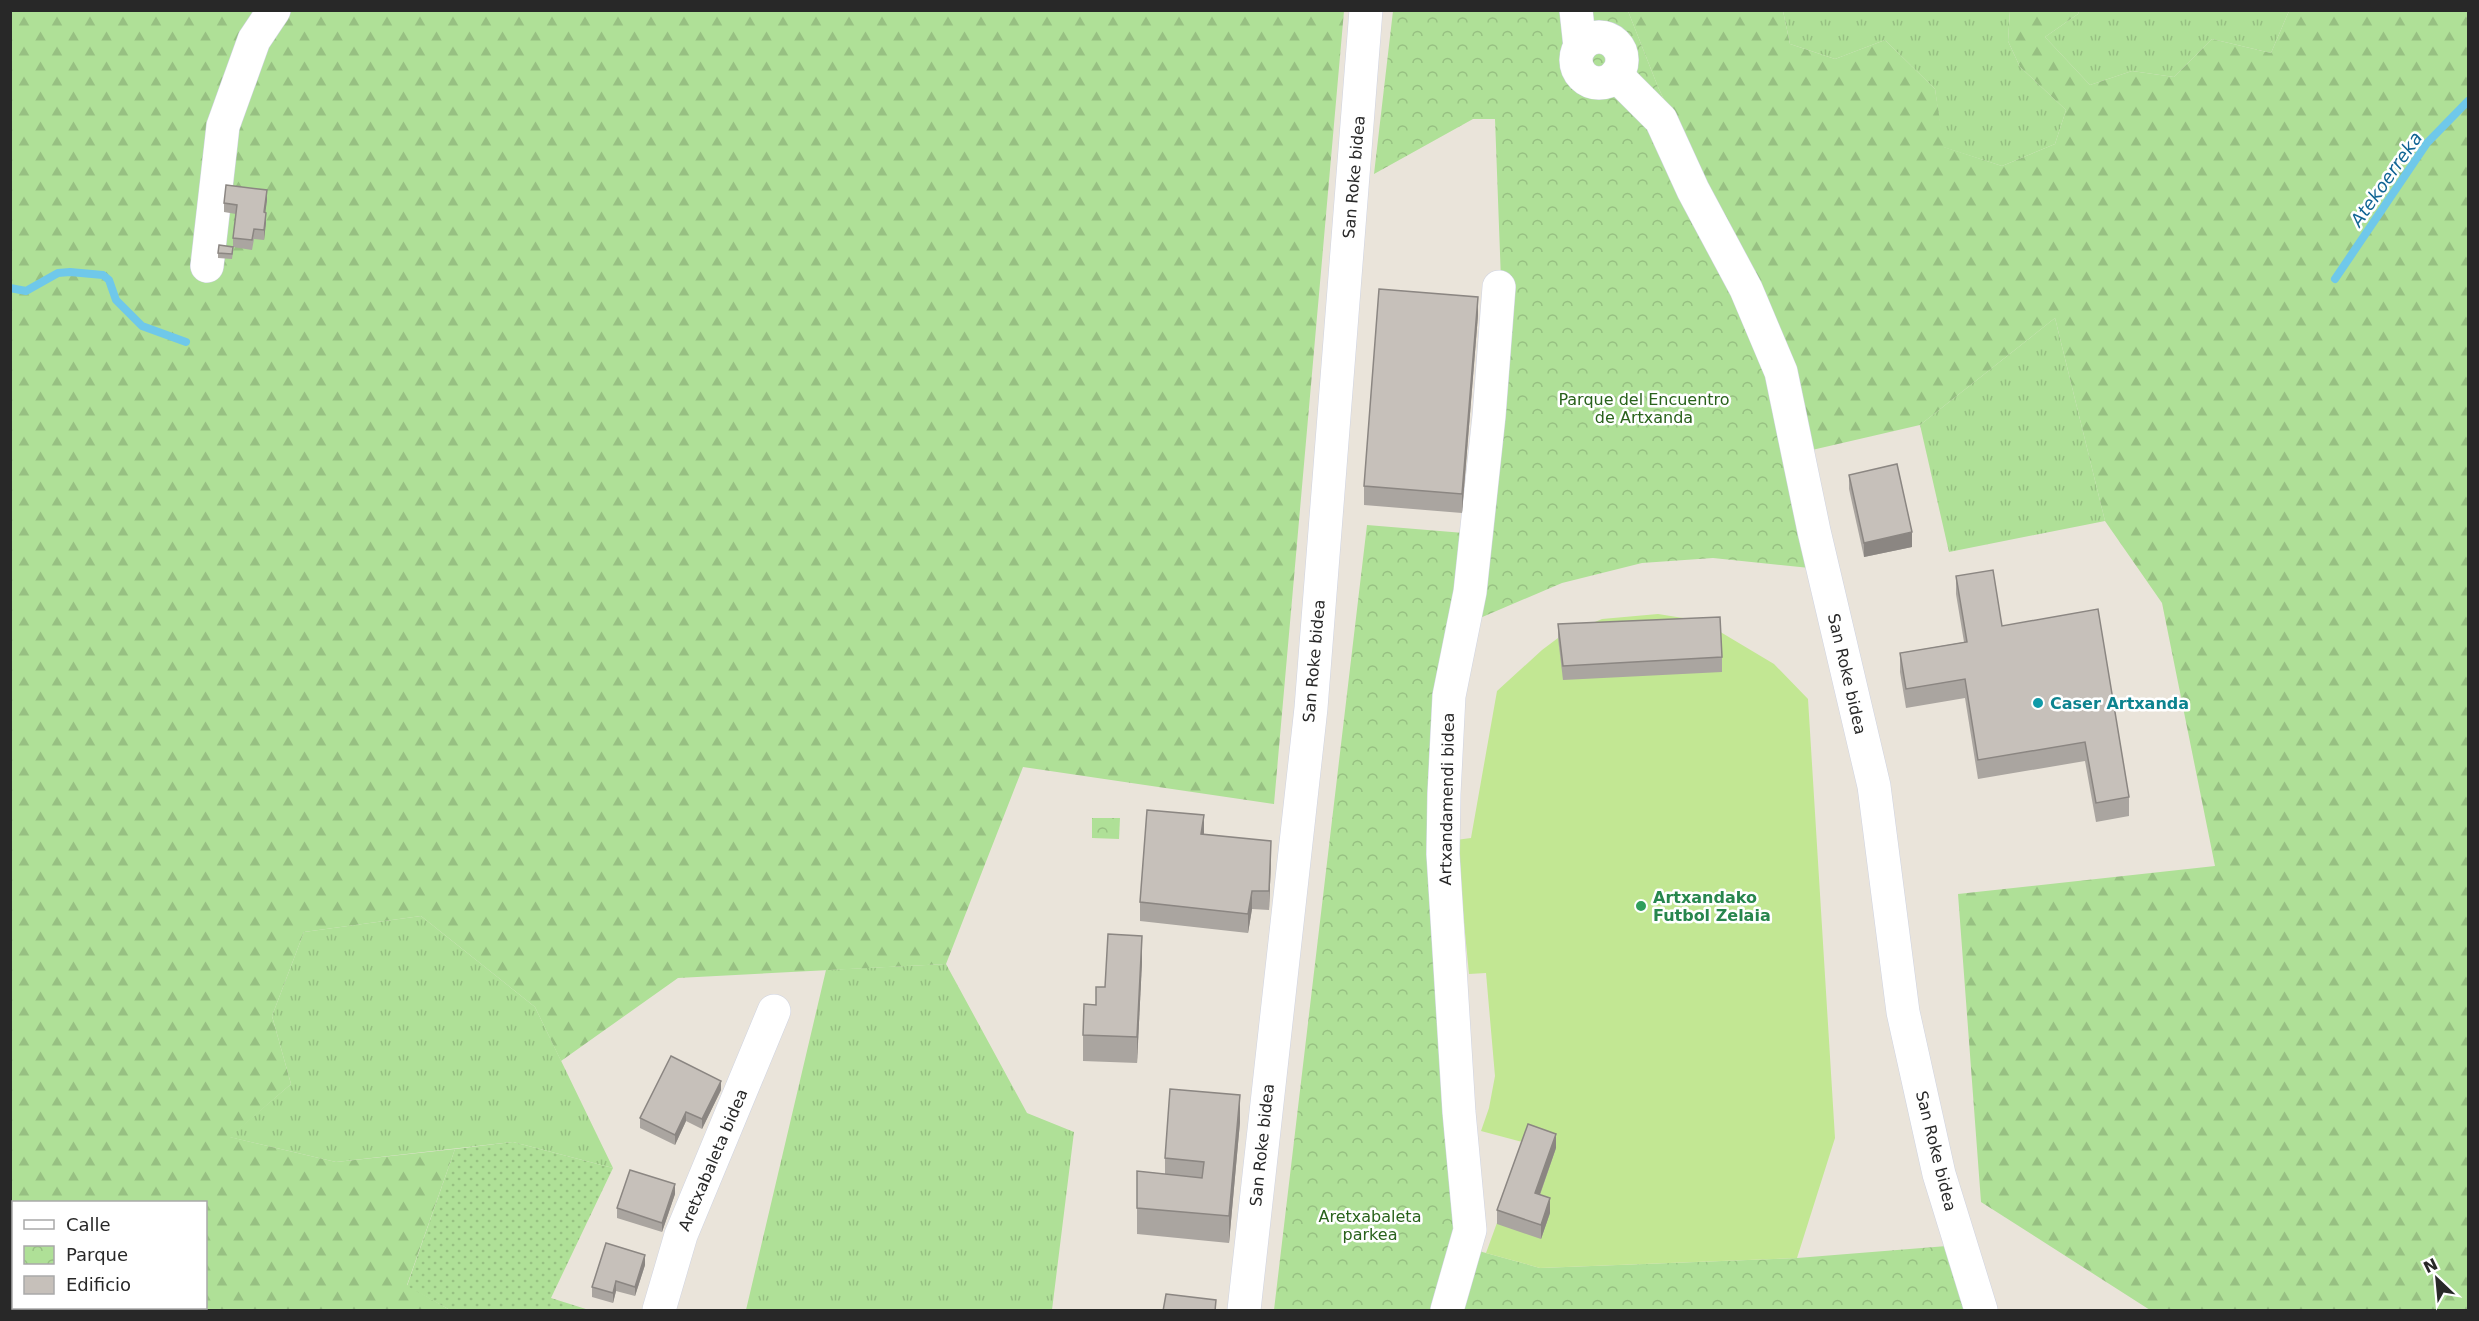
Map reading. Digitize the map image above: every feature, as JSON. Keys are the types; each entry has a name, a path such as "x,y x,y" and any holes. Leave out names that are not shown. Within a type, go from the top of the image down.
{"street":[{"path":"207,266 223,126 254,39 274,10"},
{"name":"San Roke bidea","path":"1244,1311 1311,708 1366,10"},
{"name":"San Roke bidea","path":"1576,10 1580,47 1576,63 1582,76 1596,83 1610,80 1616,75 1661,120 1693,190 1746,289 1781,372 1814,531 1874,786 1903,1012 1939,1174 1981,1311"},
{"name":"Artxandamendi bidea","path":"1447,1311 1470,1230 1459,1112 1444,878 1444,794 1449,696 1470,592 1489,416 1498,287"},
{"name":"Aretxabaleta bidea","path":"659,1311 681,1235 774,1011"}],"green space":[{"path":"11,11 1344,11 1274,804 1023,767 946,964 678,978 561,1061 535,1007 421,916 304,932 272,1016 291,1084 230,1137 336,1162 455,1149 407,1285 450,1310 102,1310 207,1309 207,1201 12,1201 11,1238"},
{"name":"Parque del Encuentro de Artxanda","path":"1393,11 1628,11 1658,87 1725,228 1839,571 1713,558 1642,563 1562,583 1473,621 1501,280 1495,119 1473,119 1374,174"},
{"path":"1628,11 1783,11 1790,44 1835,59 1885,40 1935,89 1944,147 2002,166 2055,144 2066,110 2020,67 2008,41 2010,11 2079,11 2045,37 2090,85 2132,71 2174,77 2212,39 2271,53 2289,11 2468,11 2468,1310 2150,1310 1981,1202 1958,894 2215,866 2162,603 2105,521 2055,318 1920,425 1812,450 1725,228 1658,87"},
{"path":"1783,11 2010,11 2008,41 2020,67 2066,110 2055,144 2002,166 1943,147 1935,89 1885,40 1835,59 1790,44"},
{"path":"2079,11 2289,11 2271,53 2212,39 2174,77 2132,71 2090,85 2045,37"},
{"path":"2055,318 2105,521 1949,552 1920,425"},
{"name":"Aretxabaleta parkea","path":"1367,525 1464,533 1441,702 1457,1245 1540,1268 1797,1258 1947,1246 1968,1310 1274,1310"},
{"name":"Artxandako Futbol Zelaia","path":"1658,614 1702,621 1774,664 1808,699 1835,1138 1797,1258 1540,1268 1486,1253 1526,1143 1481,1131 1489,1108 1495,1076 1486,973 1469,974 1456,840 1471,838 1497,691 1558,638 1602,619"},
{"path":"1092,818 1120,818 1119,839 1092,838"},
{"path":"421,916 535,1007 613,1168 513,1142 336,1162 229,1137 291,1084 272,1016 304,932"},
{"path":"946,964 1027,1113 1074,1132 1052,1310 746,1310 826,970"},
{"path":"513,1142 613,1168 551,1298 589,1310 450,1310 407,1286 455,1149"}],"building":[{"path":"226,185 267,190 264,230 254,229 252,240 233,238 237,205 224,203"},
{"path":"219,245 233,247 232,254 218,253"},
{"path":"1379,289 1478,297 1462,494 1364,486"},
{"path":"1897,464 1912,532 1864,543 1849,475"},
{"name":"Caser Artxanda","path":"1993,570 2002,626 2098,609 2129,797 2096,803 2085,742 1978,760 1965,679 1906,689 1900,653 1967,642 1956,576"},
{"path":"1720,617 1722,657 1563,666 1558,624"},
{"path":"1147,810 1204,815 1201,834 1271,841 1269,891 1252,891 1248,914 1140,902"},
{"path":"1108,934 1142,936 1137,1037 1083,1035 1084,1004 1096,1005 1096,987 1105,987"},
{"path":"671,1056 721,1081 702,1119 686,1112 675,1135 640,1118"},
{"path":"1170,1089 1240,1095 1229,1216 1137,1208 1137,1171 1202,1178 1204,1162 1165,1158"},
{"path":"1528,1124 1556,1134 1535,1193 1550,1198 1541,1225 1497,1210"},
{"path":"630,1170 675,1184 662,1223 617,1208"},
{"path":"606,1243 645,1255 635,1287 616,1281 613,1293 592,1287"},
{"path":"1166,1294 1216,1300 1215,1311 1163,1311"}],"waterway":[{"name":"Atekoerreka","path":"2335,279 2427,143 2468,101"},
{"path":"10,288 26,291 58,273 103,275 109,280 116,300 142,326 186,342"}],"place":[{"name":"Caser Artxanda","path":"2038,703"},
{"name":"Artxandako Futbol Zelaia","path":"1641,906"}]}
